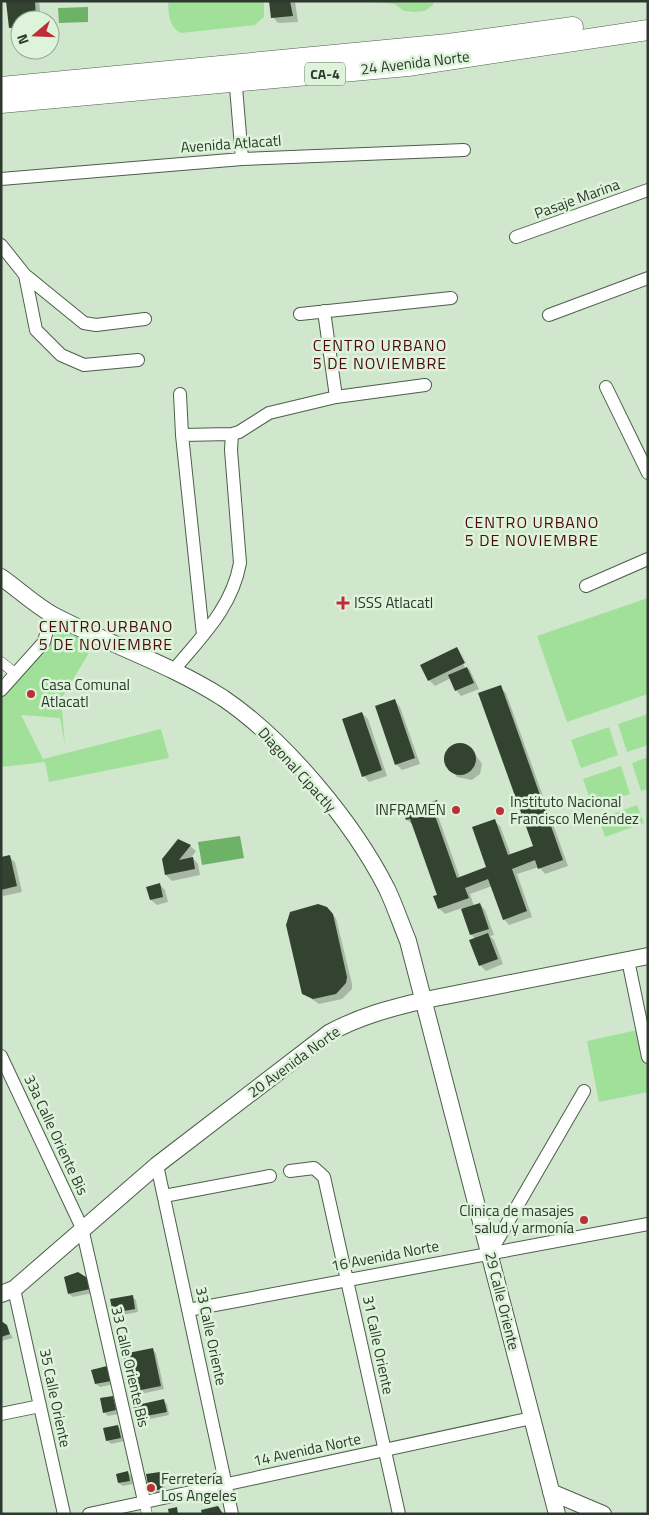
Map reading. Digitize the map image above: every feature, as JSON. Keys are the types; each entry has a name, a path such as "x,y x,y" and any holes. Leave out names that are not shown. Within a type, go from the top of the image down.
{"main road":[{"name":"24 Avenida Norte","path":"1,103 235,74 648,16"},
{"name":"24 Avenida Norte","path":"1,88 408,66 648,30"}],"street":[{"path":"235,74 242,159"},
{"name":"Avenida Atlacatl","path":"1,179 242,159 464,150"},
{"name":"Pasaje Marina","path":"516,238 648,190"},
{"path":"1,245 25,275 88,324 96,325 145,319"},
{"path":"25,275 36,330 61,355 84,365 138,360"},
{"path":"549,315 648,278"},
{"path":"300,314 451,298"},
{"path":"324,311 336,397"},
{"path":"182,435 232,434 269,413 336,397 424,385"},
{"path":"606,387 648,473"},
{"path":"180,394 182,435 203,635"},
{"path":"173,672 203,635 234,590 240,563 231,450 232,434"},
{"path":"586,586 648,559"},
{"name":"Diagonal Cipactly","path":"1,577 51,614 173,672 222,698 273,739 322,794 358,840 390,898 408,941 425,1000"},
{"path":"1,690 44,642 51,614"},
{"path":"1,662 16,674"},
{"name":"20 Avenida Norte","path":"8,1291 157,1164 329,1033 357,1018 425,1000 648,956"},
{"path":"628,960 648,1057"},
{"name":"29 Calle Oriente","path":"425,1000 557,1514"},
{"name":"33a Calle Oriente Bis","path":"1,1056 82,1228"},
{"path":"490,1253 584,1091"},
{"name":"33 Calle Oriente","path":"157,1164 232,1514"},
{"name":"31 Calle Oriente","path":"290,1171 314,1168 322,1172 326,1184 399,1514"},
{"path":"164,1196 270,1176"},
{"name":"16 Avenida Norte","path":"188,1310 648,1224"},
{"name":"33 Calle Oriente Bis","path":"82,1228 145,1507"},
{"name":"35 Calle Oriente","path":"8,1291 40,1406 64,1514"},
{"path":"1,1414 40,1406"},
{"name":"14 Avenida Norte","path":"89,1514 145,1507 226,1484 532,1418"},
{"path":"551,1492 603,1514"}],"shaded area":[{"path":"168,1 264,1 264,17 255,25 181,33 171,23"},
{"path":"359,1 433,1 433,5 425,11 415,12 404,11 395,4"},
{"path":"88,7 88,22 60,23 60,10 58,8"},
{"path":"648,598 648,694 567,722 537,636"},
{"path":"61,626 95,643 61,699 65,745 60,718 21,715 43,759 161,729 169,758 49,782 45,762 1,767 1,697 47,645"},
{"path":"648,714 648,745 627,752 618,724"},
{"path":"609,727 618,755 581,768 571,740"},
{"path":"648,757 648,789 641,791 632,763"},
{"path":"621,766 630,794 593,807 583,779"},
{"path":"637,805 644,823 605,837 599,819"},
{"path":"240,836 244,858 202,865 198,842"},
{"path":"642,1029 648,1057 648,1092 599,1102 587,1041"}],"building":[{"path":"6,1 35,1 35,10 10,10 9,28"},
{"path":"269,1 290,1 293,16 271,18"},
{"path":"457,647 465,663 428,681 420,665"},
{"path":"467,667 474,683 455,691 448,675"},
{"path":"501,685 563,860 538,869 535,860 512,869 527,911 503,920 488,879 465,888 469,898 438,909 433,896 437,895 410,819 406,820 403,812 437,800 440,808 433,810 457,878 486,867 472,827 495,819 508,855 533,846 478,693"},
{"path":"395,699 415,758 395,765 375,706"},
{"path":"362,712 382,770 362,777 342,719"},
{"path":"460,743 466,744 471,748 475,753 475,765 471,770 466,774 460,775 454,774 449,770 445,765 444,759 445,753 449,748 454,744"},
{"path":"178,839 191,845 179,860 193,857 195,869 165,875 162,859"},
{"path":"10,855 17,886 1,890 1,857"},
{"path":"160,883 163,897 150,900 146,887"},
{"path":"480,903 489,929 470,935 461,909"},
{"path":"318,904 327,907 333,914 347,977 346,983 336,994 313,999 302,994 286,925 290,912"},
{"path":"488,933 498,959 479,966 469,940"},
{"path":"78,1272 89,1279 90,1289 68,1294 64,1277"},
{"path":"133,1295 135,1309 113,1313 110,1299"},
{"path":"1,1321 7,1325 10,1334 1,1337"},
{"path":"153,1348 161,1386 131,1392 123,1354"},
{"path":"107,1366 111,1381 95,1384 91,1370"},
{"path":"113,1396 116,1410 103,1413 100,1398"},
{"path":"164,1399 167,1412 136,1418 133,1406"},
{"path":"118,1425 121,1438 106,1441 103,1428"},
{"path":"128,1471 130,1481 118,1483 116,1474"},
{"path":"160,1472 163,1489 149,1491 146,1474"},
{"path":"218,1506 223,1514 202,1514 201,1510"},
{"path":"177,1507 178,1514 169,1514 168,1509"}],"place":[{"name":"ISSS Atlacatl","path":"343,603"},
{"name":"Casa Comunal Atlacatl","path":"31,694"},
{"name":"INFRAMEN","path":"456,810"},
{"name":"Instituto Nacional Francisco Menéndez","path":"500,811"},
{"name":"Clinica de masajes salud y armonía","path":"584,1220"},
{"name":"Ferretería Los Angeles","path":"151,1488"}],"district":[{"name":"CENTRO URBANO 5 DE NOVIEMBRE","path":"380,354"},
{"name":"CENTRO URBANO 5 DE NOVIEMBRE","path":"532,531"},
{"name":"CENTRO URBANO 5 DE NOVIEMBRE","path":"106,635"}]}
